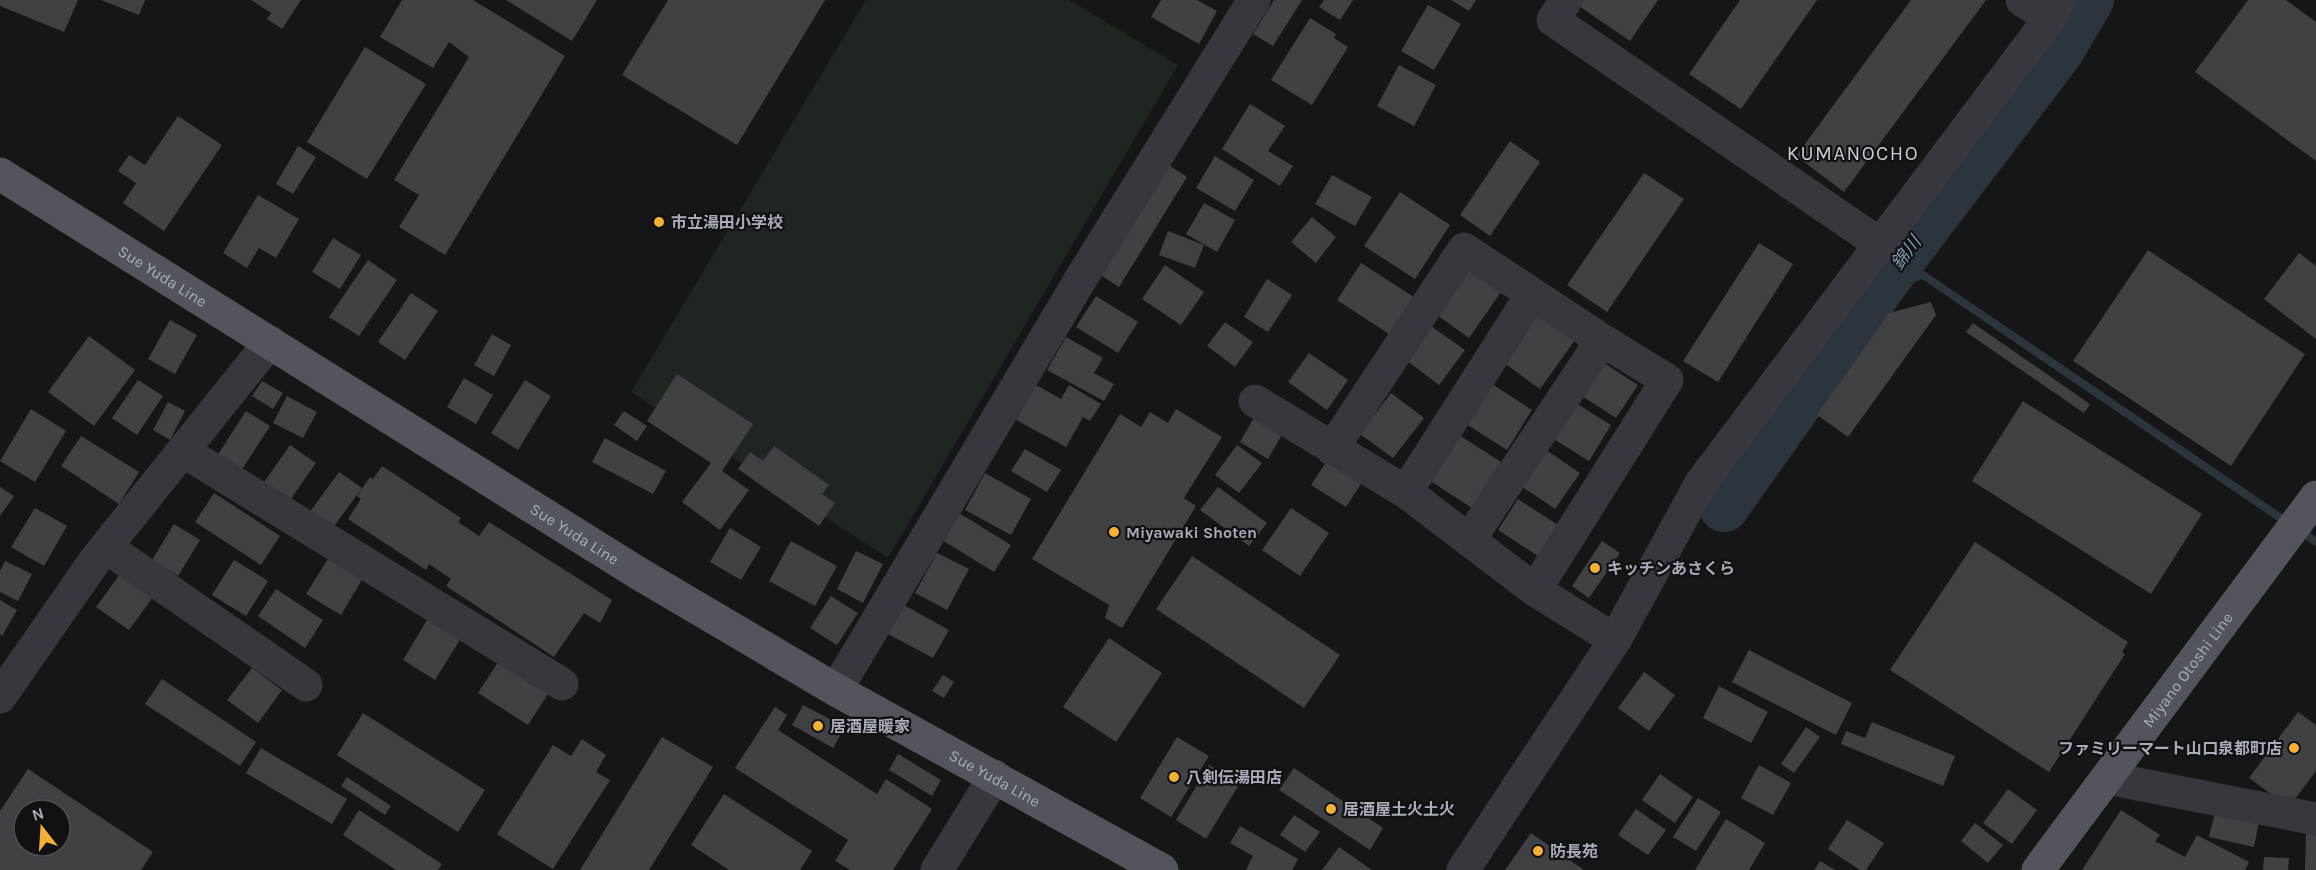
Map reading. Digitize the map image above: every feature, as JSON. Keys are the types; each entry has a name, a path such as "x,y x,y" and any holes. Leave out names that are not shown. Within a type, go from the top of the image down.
{"main road":[{"name":"Sue Yuda Line","path":"0,174 638,573 836,690 1162,870"},
{"name":"Miyano Otoshi Line","path":"2038,870 2316,497"}],"street":[{"path":"836,690 1083,275 1254,0"},
{"path":"1566,0 1553,20 1880,244"},
{"path":"1463,870 1615,640 1701,483 2055,9 2022,0"},
{"path":"1332,449 1464,249 1667,380 1535,590"},
{"path":"1406,492 1532,294"},
{"path":"1469,540 1602,340"},
{"path":"5,678 106,547 270,342"},
{"path":"1255,401 1406,492 1535,590 1615,640"},
{"path":"183,451 562,684"},
{"path":"106,547 306,685"},
{"path":"937,870 995,776"},
{"path":"2107,778 2316,819"}],"shaded area":[{"path":"866,0 1069,0 1178,65 888,558 631,392"}],"building":[{"path":"0,0 78,0 64,32 0,6"},
{"path":"101,0 145,0 139,15"},
{"path":"251,0 301,0 282,29 267,19 271,13"},
{"path":"402,0 473,0 565,56 445,255 399,227 419,195 394,180 469,57 449,42 433,68 380,37"},
{"path":"506,0 597,0 572,41"},
{"path":"668,0 825,0 737,145 622,75"},
{"path":"1161,0 1197,0 1217,11 1199,44 1151,17"},
{"path":"1274,0 1302,0 1273,46 1253,34"},
{"path":"1324,0 1353,0 1340,20 1319,7"},
{"path":"1451,0 1476,0 1469,11"},
{"path":"1583,0 1658,0 1630,41 1579,6"},
{"path":"1740,0 1817,0 1741,109 1689,74"},
{"path":"1911,0 1986,0 1844,192 1796,156"},
{"path":"2248,0 2286,0 2316,22 2316,161 2195,72"},
{"path":"1428,5 1461,24 1434,70 1401,51"},
{"path":"1310,18 1336,34 1334,38 1348,47 1312,105 1271,80"},
{"path":"365,47 426,84 367,179 307,142"},
{"path":"1399,65 1436,85 1414,126 1377,106"},
{"path":"1250,104 1285,126 1268,151 1293,166 1280,186 1222,149"},
{"path":"178,116 222,145 164,231 123,203 136,183 118,171 129,155 145,165"},
{"path":"1510,141 1540,162 1490,236 1460,215"},
{"path":"298,146 316,157 293,194 276,184"},
{"path":"1215,156 1254,180 1235,211 1196,188"},
{"path":"1167,164 1187,177 1119,287 1099,274"},
{"path":"1644,173 1684,199 1607,312 1567,285"},
{"path":"1332,175 1372,197 1355,226 1315,204"},
{"path":"1400,192 1450,225 1415,279 1364,246"},
{"path":"258,195 299,219 276,258 259,248 247,268 223,253"},
{"path":"1204,203 1235,220 1217,252 1186,234"},
{"path":"1312,217 1336,237 1316,263 1291,242"},
{"path":"1168,231 1204,245 1195,268 1159,255"},
{"path":"333,238 361,255 340,289 312,272"},
{"path":"1759,243 1793,264 1718,382 1683,361"},
{"path":"2148,250 2305,354 2231,466 2073,361"},
{"path":"2299,253 2316,266 2316,339 2264,299"},
{"path":"368,260 397,280 359,336 329,317"},
{"path":"1361,263 1417,299 1392,336 1337,300"},
{"path":"1165,265 1204,292 1181,325 1142,299"},
{"path":"1468,269 1501,292 1469,338 1437,315"},
{"path":"1267,279 1292,295 1268,332 1244,317"},
{"path":"411,293 438,311 405,360 378,342"},
{"path":"1096,296 1138,322 1118,353 1076,327"},
{"path":"1931,302 1936,315 1848,437 1817,415 1889,313"},
{"path":"1535,312 1575,340 1540,389 1500,360"},
{"path":"170,320 197,335 175,374 148,359"},
{"path":"1225,322 1253,342 1235,367 1207,346"},
{"path":"1973,323 2090,404 2084,413 1966,332"},
{"path":"1431,326 1465,350 1439,385 1406,360"},
{"path":"492,334 511,345 494,376 474,365"},
{"path":"89,336 135,370 94,426 48,392"},
{"path":"1066,337 1103,358 1094,373 1114,384 1104,401 1047,370"},
{"path":"1309,353 1348,380 1327,410 1288,382"},
{"path":"1604,363 1638,385 1616,418 1582,396"},
{"path":"677,374 753,424 722,471 749,490 720,530 682,502 711,463 647,421"},
{"path":"464,378 493,395 476,424 447,407"},
{"path":"138,380 163,396 137,435 112,418"},
{"path":"525,380 551,396 518,450 491,433"},
{"path":"262,381 283,393 273,409 252,396"},
{"path":"1492,384 1532,410 1507,450 1466,424"},
{"path":"1036,385 1061,399 1069,385 1101,404 1090,421 1083,417 1066,447 1016,420"},
{"path":"1391,393 1424,418 1393,458 1360,434"},
{"path":"287,396 317,412 303,438 273,423"},
{"path":"2023,401 2202,514 2151,594 1972,481"},
{"path":"168,402 185,411 170,440 153,430"},
{"path":"1574,402 1611,425 1589,461 1552,438"},
{"path":"31,409 66,431 35,482 0,461"},
{"name":"Miyawaki Shoten","path":"1176,409 1222,437 1184,498 1196,506 1122,628 1105,618 1109,605 1032,559 1120,414 1141,427 1150,412 1168,423"},
{"path":"246,411 270,426 241,471 217,456"},
{"path":"624,411 647,426 637,441 614,425"},
{"path":"1256,414 1284,431 1268,459 1240,442"},
{"path":"1456,433 1501,462 1472,508 1426,478"},
{"path":"81,436 139,472 119,504 61,466"},
{"path":"605,438 666,471 653,494 592,462"},
{"path":"290,445 316,463 288,503 262,485"},
{"path":"1237,445 1262,463 1239,493 1215,475"},
{"path":"774,446 829,485 822,494 835,503 819,526 738,469 750,452 763,461"},
{"path":"1025,449 1061,470 1047,492 1011,471"},
{"path":"1546,450 1580,473 1555,509 1521,486"},
{"path":"1328,459 1363,481 1346,507 1311,485"},
{"path":"382,466 461,518 458,522 479,536 489,522 612,600 600,623 584,613 554,657 446,586 451,579 429,564 426,570 348,519 361,499 357,496 370,477 373,479"},
{"path":"339,472 362,488 332,529 309,513"},
{"path":"985,473 1031,499 1011,535 965,510"},
{"path":"0,487 14,496 0,516"},
{"path":"1218,487 1267,523 1249,546 1200,510"},
{"path":"214,493 280,536 261,565 195,522"},
{"path":"1518,499 1558,525 1538,556 1498,530"},
{"path":"35,508 67,526 44,566 11,547"},
{"path":"1291,508 1329,533 1300,576 1262,550"},
{"path":"959,513 1011,545 994,572 942,540"},
{"path":"174,524 200,540 178,576 152,560"},
{"path":"730,528 761,547 741,580 710,562"},
{"path":"791,541 837,566 815,606 769,581"},
{"path":"1602,541 1620,553 1589,598 1572,586"},
{"path":"1975,542 2128,642 2122,652 2125,654 2049,772 1890,670"},
{"path":"856,551 883,564 863,603 837,589"},
{"path":"937,553 969,569 947,610 915,593"},
{"path":"1192,556 1340,655 1304,708 1156,609"},
{"path":"329,557 363,578 341,615 306,594"},
{"path":"234,560 268,581 246,616 212,595"},
{"path":"5,561 32,574 18,601 0,592 0,571"},
{"path":"120,574 153,597 129,630 96,607"},
{"path":"276,589 323,620 305,648 258,616"},
{"path":"831,596 858,613 837,645 810,628"},
{"path":"0,600 17,610 2,636 0,634"},
{"path":"902,604 949,630 933,658 886,633"},
{"path":"430,615 463,635 435,680 403,660"},
{"path":"1109,638 1162,673 1116,742 1063,707"},
{"path":"1749,650 1852,703 1836,735 1732,682"},
{"path":"500,659 550,691 528,725 478,693"},
{"path":"252,668 282,690 258,723 227,700"},
{"path":"1644,672 1675,695 1649,731 1618,708"},
{"path":"943,675 954,682 944,698 932,691"},
{"path":"162,679 256,742 240,766 145,704"},
{"path":"1719,686 1768,712 1751,743 1703,718"},
{"name":"居酒屋暖家","path":"803,705 845,727 833,748 792,725"},
{"path":"775,707 787,715 778,730 877,794 886,779 932,809 893,870 850,870 835,861 848,840 735,768"},
{"name":"ファミリーマート山口泉都町店","path":"2298,712 2316,725 2316,771 2289,807 2249,778"},
{"path":"363,713 485,790 458,832 337,755"},
{"path":"1872,722 1955,756 1943,786 1841,744 1846,731 1865,738"},
{"path":"1806,727 1820,737 1794,773 1781,764"},
{"path":"662,737 713,767 649,870 580,870"},
{"name":"八剣伝湯田店","path":"1177,737 1209,756 1171,817 1140,798"},
{"path":"582,739 606,755 596,772 610,780 553,869 497,834 553,745 571,756"},
{"path":"261,748 347,799 332,824 246,773"},
{"path":"898,754 941,780 932,796 889,770"},
{"path":"1209,765 1240,783 1206,839 1176,820"},
{"path":"1759,765 1791,783 1773,815 1741,798"},
{"name":"居酒屋土火土火","path":"1294,768 1383,828 1370,850 1279,790"},
{"path":"28,769 72,798 12,798 12,858 72,858 72,798 153,852 141,870 0,870 0,811"},
{"path":"1660,774 1693,797 1675,823 1642,800"},
{"path":"347,777 391,806 385,815 341,786"},
{"path":"2008,789 2037,810 2012,844 1983,823"},
{"path":"724,794 812,851 800,870 729,870 691,845"},
{"path":"1698,798 1721,812 1696,851 1673,837"},
{"path":"1636,809 1666,830 1648,855 1618,835"},
{"path":"359,810 442,864 438,870 396,870 343,835"},
{"path":"2121,810 2160,835 2155,841 2185,857 2197,835 2249,862 2245,870 2082,870"},
{"path":"2215,812 2259,822 2254,847 2209,837"},
{"path":"1294,815 1320,832 1305,852 1280,835"},
{"path":"1726,819 1765,843 1749,870 1695,870"},
{"path":"1847,820 1884,843 1866,870 1860,870 1828,849"},
{"path":"1975,823 2003,845 1988,863 1961,841"},
{"path":"1240,826 1298,859 1292,870 1246,870 1253,856 1230,843"},
{"name":"防長苑","path":"1531,833 1584,870 1505,870"},
{"path":"2306,833 2316,833 2316,870 2305,870"},
{"path":"1339,847 1372,870 1322,870"},
{"path":"2264,857 2289,858 2288,870 2263,870"},
{"path":"1820,861 1835,870 1814,870"}],"waterway":[{"name":"錦川","path":"1724,507 1878,289 2058,52 2089,0"},
{"path":"1878,289 1923,275 2288,523"},
{"path":"2299,530 2316,542"}],"place":[{"name":"市立湯田小学校","path":"659,222"},
{"name":"Miyawaki Shoten","path":"1114,532"},
{"name":"キッチンあさくら","path":"1595,568"},
{"name":"居酒屋暖家","path":"818,726"},
{"name":"ファミリーマート山口泉都町店","path":"2294,748"},
{"name":"八剣伝湯田店","path":"1174,777"},
{"name":"居酒屋土火土火","path":"1331,809"},
{"name":"防長苑","path":"1538,851"}],"district":[{"name":"KUMANOCHO","path":"1853,153"}]}
